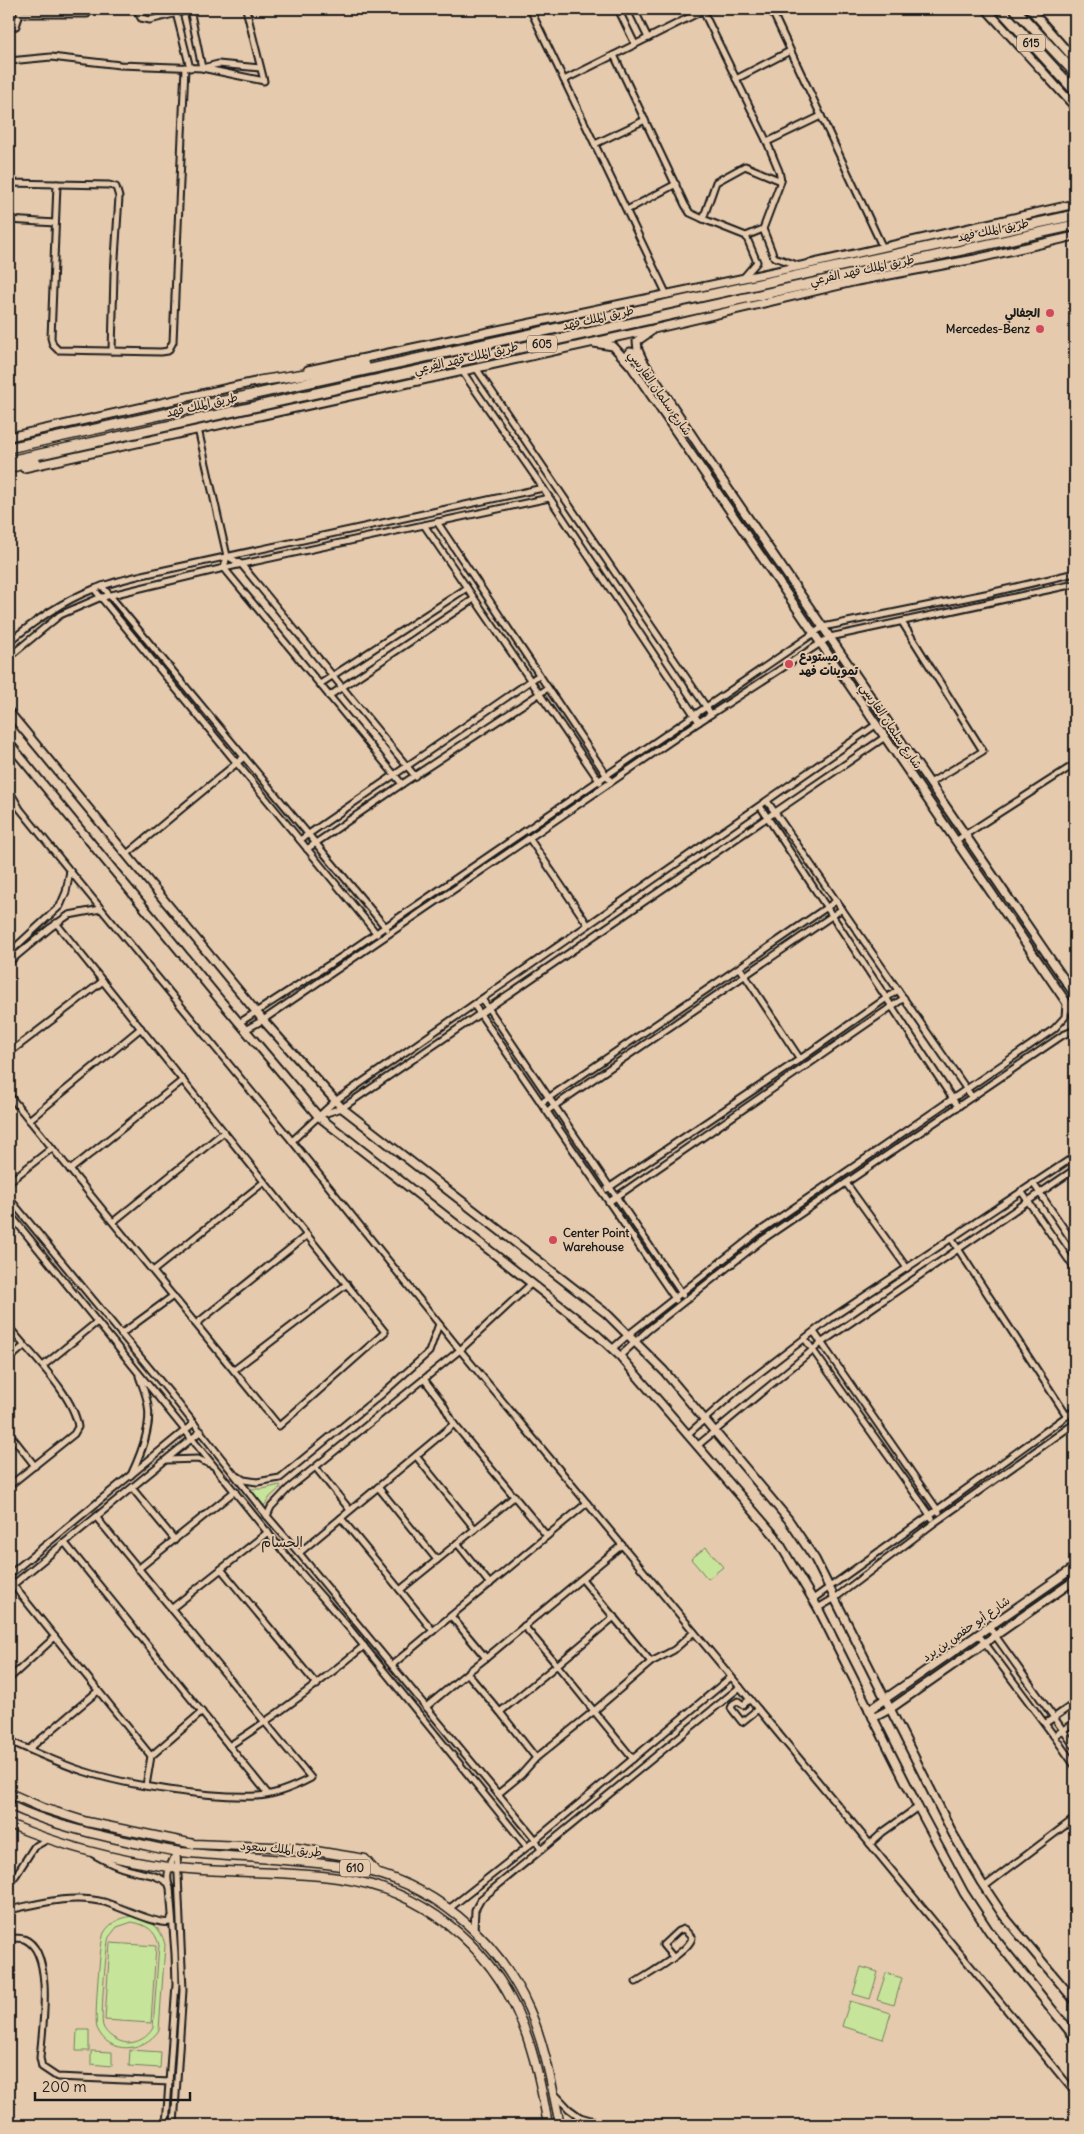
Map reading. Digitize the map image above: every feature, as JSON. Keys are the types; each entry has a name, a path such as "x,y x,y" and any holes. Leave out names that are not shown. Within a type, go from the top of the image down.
{"highway":[{"name":"615","path":"1000,9 1075,91"},
{"name":"615","path":"1015,9 1075,72"},
{"name":"طريق الملك فهد","path":"9,448 1075,215"},
{"name":"طريق الملك فهد","path":"9,461 1075,225"},
{"path":"259,381 454,350"},
{"path":"9,470 154,428"}],"main road":[{"path":"986,9 1075,107"},
{"path":"1030,9 1075,60"},
{"name":"طريق الملك فهد الفرعي","path":"9,438 333,364 801,266 1075,203"},
{"name":"طريق الملك فهد الفرعي","path":"9,470 658,328 857,281 975,259 1075,236"},
{"name":"شارع سلمان الفارسي","path":"658,328 637,341 638,350 643,361 707,458 1075,995"},
{"name":"شارع سلمان الفارسي","path":"591,342 613,346 630,366 675,434 822,643 1075,1015"},
{"path":"630,366 626,356 630,352 635,353 643,361"},
{"path":"9,712 256,1012 342,1108 607,1314 664,1372 788,1519 815,1559 953,1834 984,1887 1003,1915 1075,2001"},
{"path":"9,743 239,1023 318,1116 532,1283 620,1356 775,1536 818,1608 918,1807 964,1893 989,1931 1075,2038"},
{"name":"شارع أبو حفص بن برد","path":"869,1710 1075,1567"},
{"name":"شارع أبو حفص بن برد","path":"873,1718 890,1709 1075,1580"},
{"path":"9,1793 43,1808 136,1833 194,1844 297,1848 365,1859 378,1874"},
{"name":"طريق الملك سعود","path":"9,1805 25,1813 62,1826 99,1836 177,1852 288,1860 354,1868 378,1874 424,1892 450,1908 474,1930 499,1958 522,1995 535,2026 560,2125"},
{"name":"طريق الملك سعود","path":"10,1825 86,1851 118,1859 180,1868 341,1878 393,1891 420,1904 445,1920 464,1937 497,1975 522,2023 532,2054 548,2125"}],"street":[{"path":"136,9 141,18 150,20 176,11 191,9 202,68"},
{"path":"9,61 51,57 120,64 202,68 264,81 246,9"},
{"path":"530,9 667,295"},
{"path":"618,9 635,44"},
{"path":"634,9 648,38"},
{"path":"770,9 882,246"},
{"path":"564,80 704,10 779,171 781,181 763,229 774,257 801,266"},
{"path":"9,29 16,26 20,11 87,14"},
{"path":"57,184 51,338 53,345 58,350 168,351 173,342 188,68 176,11"},
{"path":"736,79 790,51"},
{"path":"614,55 690,213 746,236 763,229"},
{"path":"202,68 218,64 260,68"},
{"path":"767,142 821,116"},
{"path":"595,144 645,120"},
{"path":"703,219 716,182 745,166 781,181"},
{"path":"9,182 109,185 116,187 119,197 114,273 112,350"},
{"path":"627,210 676,184"},
{"path":"9,220 55,223"},
{"path":"744,278 757,262 746,236"},
{"path":"476,368 711,714"},
{"path":"462,371 543,488 699,722"},
{"path":"198,429 227,556 224,568"},
{"path":"9,642 30,624 53,610 102,586 227,556 543,488"},
{"path":"9,657 60,615 99,598 241,564 549,498"},
{"path":"437,522 611,782"},
{"path":"424,525 603,788"},
{"path":"227,556 241,564 415,776"},
{"path":"224,568 402,784"},
{"path":"239,1023 385,927 705,706 823,628 1075,573"},
{"path":"245,1030 263,1020 699,722 830,637 1075,584"},
{"path":"102,586 390,933"},
{"path":"320,684 467,588"},
{"path":"94,589 99,598 381,939"},
{"path":"330,696 474,599"},
{"path":"902,622 983,751 930,783"},
{"path":"300,840 539,675"},
{"path":"307,849 548,688"},
{"path":"292,1141 336,1101 877,724"},
{"path":"318,1116 342,1108 885,737"},
{"path":"127,854 244,757"},
{"path":"957,840 1075,764"},
{"path":"9,790 20,809 101,910 292,1141 460,1350 1075,2093"},
{"path":"767,801 972,1097"},
{"path":"760,806 958,1107"},
{"path":"529,838 588,926"},
{"path":"9,953 60,906 66,892 70,871"},
{"path":"541,1103 836,901"},
{"path":"546,1111 842,909"},
{"path":"9,962 56,923 69,915 101,910"},
{"path":"9,1095 279,1426 385,1332 56,923"},
{"path":"740,968 800,1059"},
{"path":"9,1053 103,982"},
{"path":"602,1192 800,1059 898,990"},
{"path":"608,1202 904,998"},
{"path":"482,999 686,1299"},
{"path":"612,1349 757,1233 1060,1024 1065,1017 1066,1001"},
{"path":"474,1005 679,1305"},
{"path":"29,1120 141,1028"},
{"path":"620,1356 686,1299 762,1240 1063,1035 1075,1030"},
{"path":"807,1054 813,1062"},
{"path":"70,1170 183,1080"},
{"path":"113,1222 224,1132"},
{"path":"9,1182 52,1148"},
{"path":"687,1435 740,1388 814,1332 1075,1156"},
{"path":"697,1446 821,1343 1075,1169"},
{"path":"153,1271 264,1182"},
{"path":"846,1183 907,1268"},
{"path":"1033,1183 1075,1246"},
{"path":"1021,1191 1075,1269"},
{"path":"9,1198 201,1431 267,1516 300,1553 536,1840 542,1850"},
{"path":"9,1213 185,1431 364,1646 527,1847"},
{"path":"9,1228 16,1222"},
{"path":"196,1324 307,1235"},
{"path":"951,1238 1067,1416"},
{"path":"267,1516 277,1500 460,1350 532,1283"},
{"path":"234,1370 347,1284"},
{"path":"121,1334 173,1296"},
{"path":"43,1366 97,1322"},
{"path":"234,1474 244,1480 257,1482 280,1478 382,1394 429,1352 439,1324"},
{"path":"9,1327 43,1366 71,1405 78,1427 74,1434 9,1486"},
{"path":"814,1332 942,1517"},
{"path":"805,1339 934,1523"},
{"path":"9,1359 24,1346"},
{"path":"130,1478 138,1460 148,1424 148,1406 137,1370"},
{"path":"424,1379 443,1404 454,1424 547,1536"},
{"path":"813,1599 1075,1410"},
{"path":"818,1608 835,1598 942,1517 1075,1423"},
{"path":"9,1575 194,1424"},
{"path":"300,1553 454,1424"},
{"path":"151,1756 55,1637 11,1587 201,1431"},
{"path":"9,1433 35,1466"},
{"path":"416,1456 475,1529"},
{"path":"166,1460 198,1459 213,1465"},
{"path":"316,1468 350,1510"},
{"path":"378,1487 437,1560"},
{"path":"132,1488 175,1540"},
{"path":"138,1569 235,1491"},
{"path":"400,1590 514,1496"},
{"path":"392,1665 587,1503"},
{"path":"9,1741 83,1771 146,1786 209,1794 258,1796 288,1789 310,1778 96,1517"},
{"path":"341,1518 433,1631"},
{"path":"171,1609 268,1532"},
{"path":"65,1543 268,1794"},
{"path":"458,1543 490,1584"},
{"path":"426,1707 622,1545"},
{"path":"221,1569 317,1685"},
{"path":"582,1578 651,1662"},
{"path":"451,1616 486,1658"},
{"path":"500,1712 614,1617"},
{"path":"524,1626 633,1759"},
{"path":"989,1627 1075,1747"},
{"path":"498,1794 521,1775 536,1758 651,1662 674,1650 694,1632"},
{"path":"978,1634 1046,1723 1075,1766"},
{"path":"9,1679 55,1637"},
{"path":"229,1746 317,1685 364,1646"},
{"path":"468,1673 536,1758"},
{"path":"450,1908 536,1840 731,1677"},
{"path":"721,1686 729,1696"},
{"path":"474,1930 477,1904 740,1688"},
{"path":"29,1749 98,1690"},
{"path":"743,1705 750,1699"},
{"path":"751,1714 738,1701 731,1708 742,1722 758,1709"},
{"path":"1046,1723 1075,1703"},
{"path":"146,1786 151,1756 202,1712"},
{"path":"1054,1736 1075,1722"},
{"path":"870,1844 883,1832 918,1807"},
{"path":"984,1887 1075,1818"},
{"path":"9,1883 16,1876 34,1846 49,1839"},
{"path":"86,1851 108,1863 160,1877 168,1883"},
{"path":"166,2125 176,1984 170,1888 168,1883 169,1867 177,1852"},
{"path":"174,2125 183,1990 180,1868 177,1852"},
{"path":"9,1910 58,1900 84,1899 122,1907 161,1923 170,1922 172,1915"},
{"path":"636,1982 673,1957 692,1940 684,1928 663,1945 673,1957"},
{"path":"9,1938 24,1939 33,1944 40,1958 44,1976 40,2058 42,2067 57,2077 170,2082"},
{"path":"553,2092 569,2109 580,2117 596,2123 610,2125"},
{"path":"569,2125 580,2117"}],"green space":[{"path":"280,1485 281,1487 270,1497 264,1506 250,1489 263,1489"},
{"path":"706,1547 723,1567 708,1579 691,1559"},
{"path":"132,1916 144,1919 154,1925 161,1933 165,1945 159,2030 145,2043 127,2048 118,2047 102,2037 97,2028 96,2011 99,1965 104,1933 113,1923","holes":["132,1922 150,1929 159,1945 153,2028 142,2039 127,2043 113,2037 103,2026 102,2011 105,1967 109,1937 117,1927"]},
{"path":"110,1943 156,1946 151,2023 105,2020"},
{"path":"861,1967 878,1972 870,1999 853,1994"},
{"path":"886,1973 902,1978 894,2005 877,2000"},
{"path":"850,2001 891,2013 883,2039 842,2026"},
{"path":"77,2030 89,2030 89,2051 76,2051"},
{"path":"130,2050 161,2052 160,2068 129,2066"},
{"path":"91,2051 112,2052 112,2066 91,2064"}],"place":[{"name":"الجفالي","path":"1050,313"},
{"name":"Mercedes-Benz","path":"1040,329"},
{"name":"مستودع تموينات فهد","path":"789,664"},
{"name":"Center Point Warehouse","path":"553,1240"}],"district":[{"name":"الحسام","path":"282,1542"}]}
